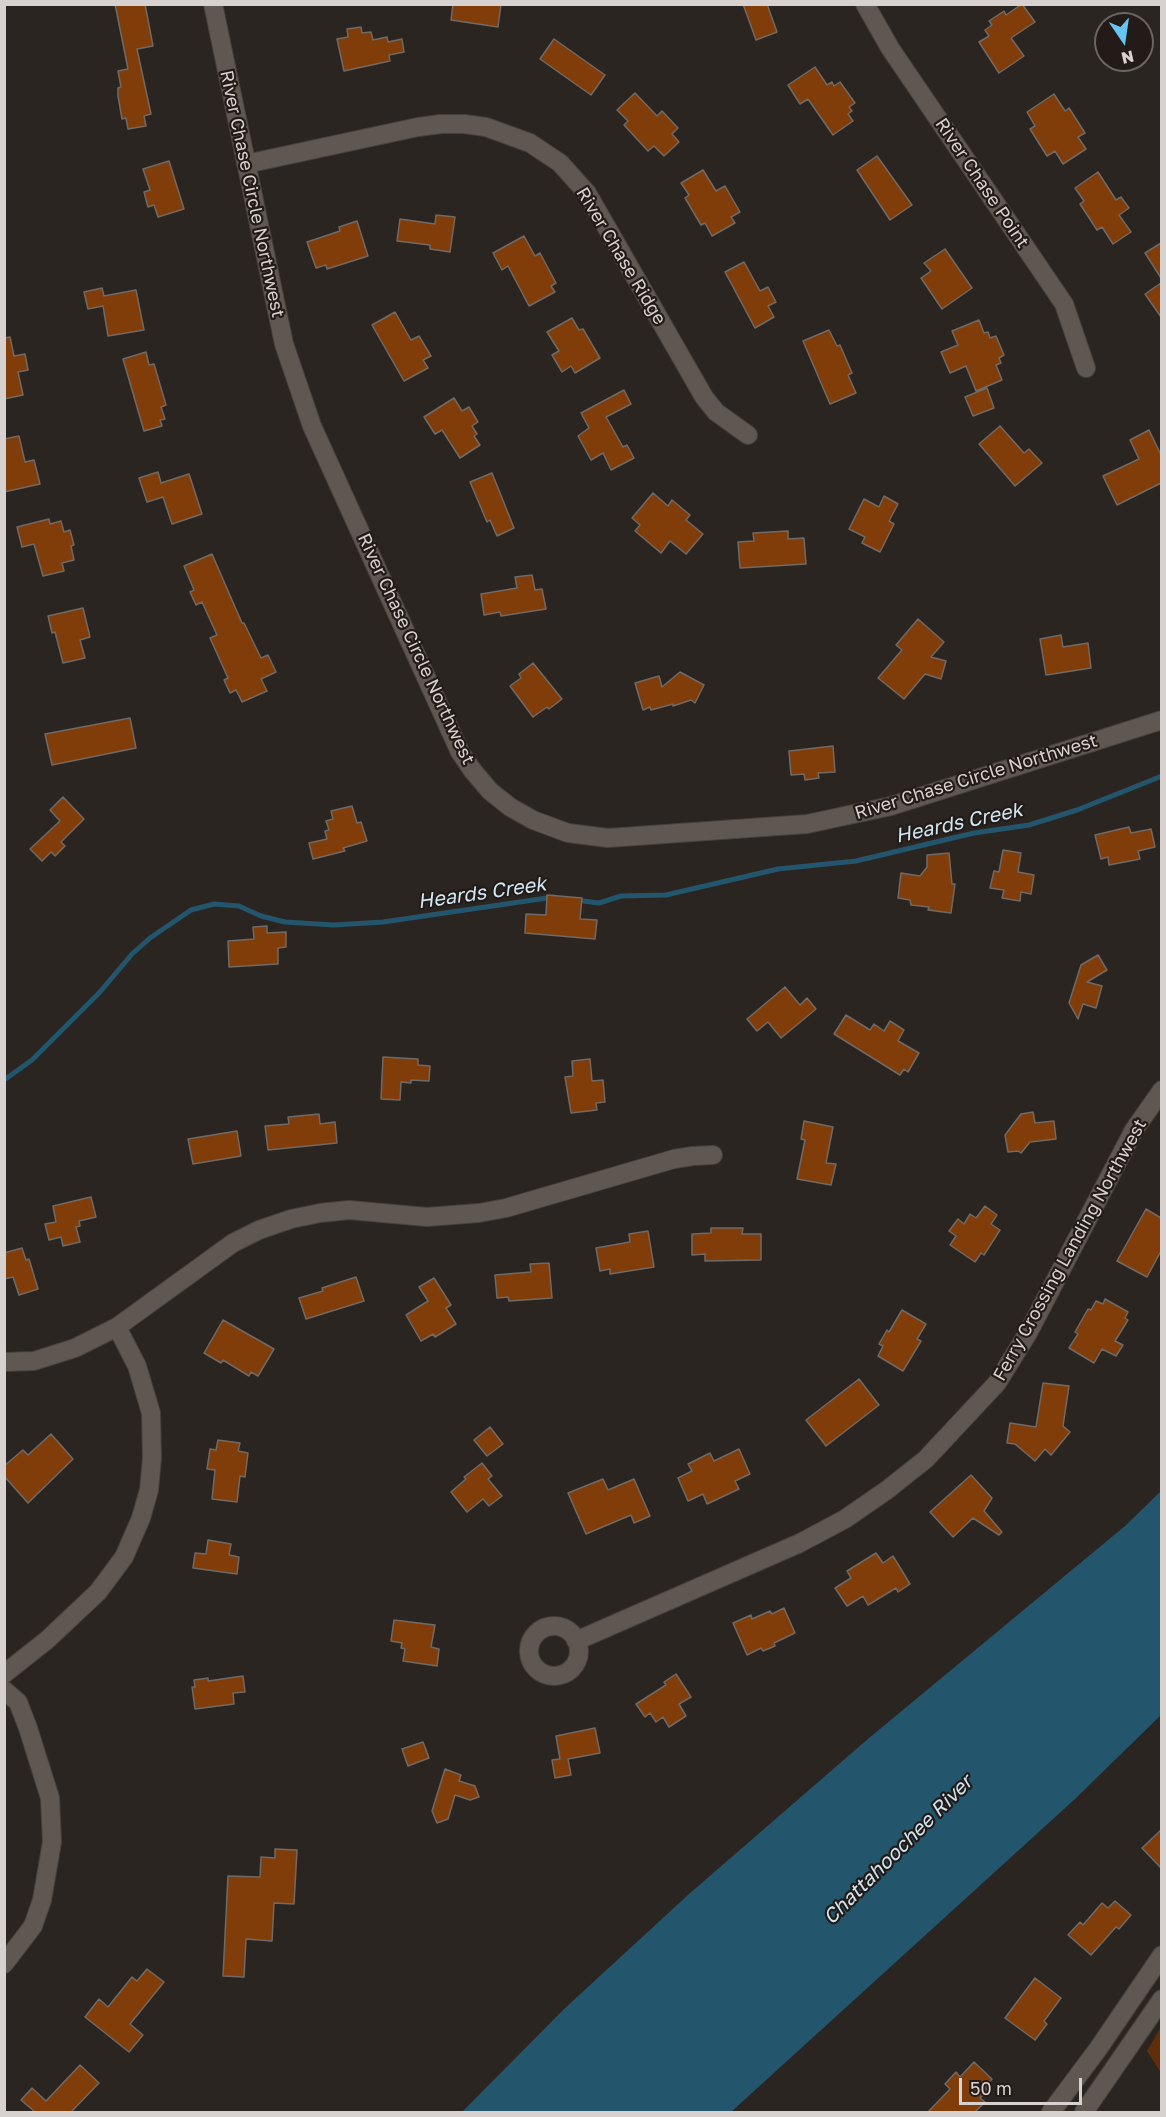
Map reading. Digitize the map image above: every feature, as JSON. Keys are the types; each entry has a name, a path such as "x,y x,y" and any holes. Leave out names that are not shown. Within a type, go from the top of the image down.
{"street":[{"name":"River Chase Circle Northwest","path":"213,4 284,344 312,426 460,752 490,791 510,807 532,820 568,833 608,838 807,824 891,806 1161,720"},
{"name":"River Chase Point","path":"865,4 890,48 1064,304 1086,368"},
{"name":"River Chase Ridge","path":"246,164 441,124 486,127 530,142 560,164 587,193 704,397 716,412 748,435"},
{"name":"Ferry Crossing Landing Northwest","path":"576,1641 800,1543 845,1519 926,1459 997,1383 1028,1333 1134,1130 1161,1090"},
{"path":"4,1362 34,1361 75,1348 117,1327 233,1243 259,1230 291,1219 349,1210 427,1216 479,1213 506,1208 674,1159 713,1155"},
{"path":"4,1674 47,1640 98,1592 124,1557 141,1518 149,1490 152,1458 151,1413 137,1366 117,1327"},
{"path":"4,1690 18,1702 32,1738 50,1798 52,1842 42,1900 33,1926 4,1964"},
{"path":"1051,2112 1098,2049 1161,1955"},
{"path":"1084,2112 1161,1999"}],"shaded area":[{"path":"1161,2027 1161,2073 1147,2051"}],"water":[{"name":"Chattahoochee River","path":"1161,1491 1161,1715 1075,1799 731,2112 462,2112 564,2009 689,1894 869,1738 1125,1526"}],"building":[{"path":"115,4 145,4 153,46 137,49 151,114 144,116 146,126 128,129 126,118 122,119 118,96 118,88 121,87 118,71 128,69"},
{"path":"453,4 501,4 498,27 451,20"},
{"path":"743,4 767,4 777,32 756,40"},
{"path":"1022,4 1035,22 1011,38 1024,56 999,73 979,42 989,36 985,30 992,25 989,21 1004,11 1006,15"},
{"path":"361,27 362,33 371,32 373,40 387,37 388,42 402,39 404,52 389,55 390,61 344,71 337,39 348,37 347,29"},
{"path":"554,39 605,75 591,95 540,59"},
{"path":"815,67 827,85 832,82 834,86 840,82 855,103 849,107 852,111 848,114 853,121 833,135 808,99 800,104 788,85"},
{"path":"635,93 657,116 662,111 678,128 672,134 679,142 664,156 654,146 648,151 624,125 628,121 617,110"},
{"path":"1054,94 1065,111 1069,108 1085,133 1078,137 1086,149 1063,164 1055,151 1047,156 1030,129 1035,126 1027,112"},
{"path":"877,156 912,205 890,220 857,170"},
{"path":"169,161 184,209 158,217 154,205 148,207 144,192 150,190 143,169"},
{"path":"703,170 716,191 725,186 740,212 731,217 735,223 712,236 705,223 701,225 685,198 689,195 681,183"},
{"path":"1098,172 1116,200 1121,197 1129,208 1119,215 1131,232 1113,244 1102,227 1097,230 1080,204 1084,201 1075,188"},
{"path":"436,215 455,217 450,252 430,249 430,245 397,241 400,219 435,224"},
{"path":"357,221 368,256 327,269 326,265 316,268 307,242 340,231 339,227"},
{"path":"524,236 535,256 540,253 556,283 551,286 555,292 529,306 508,266 502,270 493,253"},
{"path":"1161,243 1161,278 1145,253"},
{"path":"945,249 972,288 942,309 921,278 931,271 924,263"},
{"path":"744,262 760,291 768,287 776,302 768,306 774,317 755,328 725,272"},
{"path":"1161,283 1161,317 1145,294"},
{"path":"102,288 104,296 136,290 144,330 108,336 103,306 88,309 84,292"},
{"path":"395,312 411,340 419,336 431,356 423,360 428,368 404,381 372,325"},
{"path":"572,318 579,330 583,329 600,358 575,373 571,366 562,372 552,355 559,351 547,332"},
{"path":"979,320 984,333 988,332 990,338 996,336 1004,355 999,358 1001,363 996,365 1002,380 976,391 966,366 950,373 941,352 958,345 952,331"},
{"path":"829,330 837,346 840,345 852,373 848,375 856,393 830,404 803,341"},
{"path":"10,337 14,356 25,354 28,370 18,372 23,395 4,399 4,338"},
{"path":"146,352 149,365 154,364 166,405 161,407 165,419 160,420 162,426 144,431 123,359"},
{"path":"987,388 994,408 973,416 965,397"},
{"path":"624,390 631,404 606,417 623,447 627,445 634,458 611,470 603,453 591,460 578,436 589,428 581,413"},
{"path":"454,398 462,411 469,407 478,422 472,426 477,434 474,436 480,445 460,458 442,430 435,434 424,417"},
{"path":"1000,426 1024,453 1029,449 1042,463 1015,486 979,444"},
{"path":"1149,430 1161,455 1161,483 1117,505 1103,476 1139,459 1130,440"},
{"path":"19,436 25,462 34,460 40,484 4,492 4,439"},
{"path":"158,472 161,483 189,474 202,514 172,524 163,497 147,502 139,478"},
{"path":"492,473 514,528 497,536 490,520 487,522 470,482"},
{"path":"653,493 668,506 672,500 690,515 686,520 703,534 686,554 670,541 661,553 635,531 640,525 632,518"},
{"path":"884,496 898,504 889,521 894,524 880,552 862,543 865,537 849,529 864,499 879,507"},
{"path":"49,519 50,524 61,521 64,532 70,530 74,545 71,546 74,560 62,563 64,571 43,576 34,544 22,547 17,527"},
{"path":"788,531 788,539 804,538 806,564 740,568 738,542 754,541 753,533"},
{"path":"212,554 242,623 261,658 268,655 276,672 261,679 267,691 242,702 236,690 230,693 224,680 228,678 210,638 217,635 202,602 196,605 190,592 194,590 184,566"},
{"path":"532,575 535,590 542,589 546,609 501,616 500,612 484,615 481,594 517,588 515,577"},
{"path":"83,608 90,637 80,640 85,658 63,663 55,632 52,633 48,616"},
{"path":"918,619 944,642 931,657 946,661 941,679 925,674 904,699 878,678 902,650 896,645"},
{"path":"1061,635 1063,647 1088,643 1091,668 1046,675 1040,639"},
{"path":"533,663 562,699 533,717 510,686 521,678 519,674"},
{"path":"680,672 704,685 695,703 691,700 673,706 673,704 651,710 650,707 643,710 635,683 659,676 662,687"},
{"path":"130,718 136,748 52,765 45,734"},
{"path":"833,746 835,772 818,773 819,778 805,780 804,774 791,775 789,751"},
{"path":"63,797 84,819 61,842 65,846 55,856 51,852 42,861 30,849 60,821 50,810"},
{"path":"352,806 357,823 361,822 367,841 343,848 345,851 313,859 309,843 327,839 325,831 329,830 326,821 333,819 331,811"},
{"path":"1129,827 1131,833 1151,829 1155,847 1138,851 1140,859 1109,865 1108,857 1101,859 1095,835"},
{"path":"1003,850 1021,853 1018,872 1034,875 1031,894 1021,892 1020,901 1002,898 1004,890 990,888 994,871 999,872"},
{"path":"949,853 952,884 955,884 951,913 928,910 929,907 911,905 910,900 898,898 901,873 920,876 927,867 927,855"},
{"path":"547,895 582,898 580,919 597,920 595,939 525,933 526,914 546,915"},
{"path":"267,926 267,933 286,932 286,947 278,948 278,964 229,967 228,941 254,939 253,927"},
{"path":"1098,955 1107,970 1087,982 1102,986 1096,1008 1083,1004 1078,1019 1069,1003 1081,965"},
{"path":"785,987 800,1005 807,998 816,1009 781,1038 768,1022 757,1031 747,1019"},
{"path":"846,1015 870,1030 874,1024 884,1031 890,1021 904,1030 898,1041 919,1053 908,1072 904,1069 900,1075 834,1034"},
{"path":"383,1057 418,1059 418,1065 430,1066 429,1081 401,1082 400,1100 381,1099"},
{"path":"590,1059 592,1081 603,1080 605,1102 596,1103 597,1110 571,1113 565,1077 573,1076 572,1061"},
{"path":"1033,1112 1035,1123 1054,1121 1056,1139 1030,1142 1021,1153 1008,1152 1005,1135 1021,1114"},
{"path":"319,1114 320,1124 335,1122 337,1143 268,1150 265,1126 289,1124 288,1117"},
{"path":"804,1121 833,1127 826,1163 836,1164 831,1185 797,1179 805,1140 801,1139"},
{"path":"237,1131 241,1156 193,1164 188,1139"},
{"path":"91,1197 96,1217 79,1221 80,1226 76,1227 80,1242 63,1246 61,1237 49,1240 45,1224 56,1222 53,1206"},
{"path":"985,1206 997,1215 991,1224 1000,1230 984,1255 981,1253 975,1262 950,1245 956,1236 949,1231 958,1219 964,1224 970,1214 976,1218"},
{"path":"1146,1209 1161,1218 1161,1251 1147,1277 1117,1261"},
{"path":"711,1228 743,1228 742,1234 761,1234 761,1260 705,1261 705,1254 692,1255 692,1234 711,1233"},
{"path":"648,1231 654,1267 610,1274 610,1269 600,1271 596,1248 630,1242 629,1234"},
{"path":"22,1248 26,1260 29,1259 38,1289 19,1295 13,1277 4,1279 4,1253"},
{"path":"549,1263 552,1298 509,1301 508,1297 497,1298 495,1275 531,1272 530,1264"},
{"path":"356,1277 364,1301 306,1319 299,1298"},
{"path":"434,1278 451,1305 446,1308 456,1324 435,1337 433,1334 421,1341 406,1315 428,1301 419,1287"},
{"path":"1105,1299 1128,1312 1125,1318 1128,1320 1115,1341 1123,1345 1116,1356 1102,1349 1094,1363 1069,1348 1078,1334 1075,1332 1088,1309 1091,1310 1096,1301 1103,1304"},
{"path":"902,1310 926,1324 917,1339 921,1341 903,1371 878,1356 883,1346 879,1344"},
{"path":"223,1320 274,1349 258,1376 251,1372 249,1376 223,1360 221,1363 204,1353"},
{"path":"859,1379 879,1405 826,1446 806,1420"},
{"path":"1043,1383 1069,1386 1063,1426 1070,1432 1051,1455 1045,1449 1035,1461 1015,1444 1007,1443 1010,1423 1036,1427"},
{"path":"490,1427 503,1444 487,1456 474,1440"},
{"path":"51,1434 73,1459 28,1503 4,1476 4,1466 23,1450 28,1455"},
{"path":"218,1440 240,1443 238,1451 248,1453 245,1477 240,1476 237,1502 212,1499 215,1470 207,1469 210,1449 216,1450"},
{"path":"739,1449 750,1474 735,1481 739,1489 707,1504 703,1494 688,1501 678,1478 692,1471 688,1464 710,1453 714,1461"},
{"path":"482,1463 492,1476 488,1479 502,1496 489,1506 483,1499 467,1512 451,1492 466,1479 464,1477"},
{"path":"971,1475 992,1498 984,1511 1002,1532 999,1535 973,1518 953,1537 930,1512"},
{"path":"603,1479 608,1490 634,1479 650,1516 634,1523 631,1515 586,1534 568,1493"},
{"path":"208,1540 231,1544 229,1555 239,1557 237,1574 193,1568 195,1553 206,1554"},
{"path":"876,1553 883,1563 893,1556 910,1584 898,1592 896,1588 868,1605 863,1596 847,1606 835,1588 851,1578 847,1571"},
{"path":"784,1608 795,1633 774,1643 775,1646 763,1651 761,1648 747,1655 733,1623 751,1615 752,1619"},
{"path":"394,1620 435,1625 431,1647 439,1649 437,1666 403,1661 405,1649 401,1648 402,1643 391,1641"},
{"path":"676,1674 691,1697 679,1704 686,1716 669,1727 663,1717 656,1722 650,1713 645,1717 636,1704 666,1685 664,1682"},
{"path":"243,1676 245,1692 233,1693 234,1704 195,1709 192,1687 195,1687 194,1680 208,1678 208,1681"},
{"path":"595,1728 600,1753 568,1759 571,1775 555,1778 552,1760 560,1759 556,1736"},
{"path":"423,1742 429,1758 408,1766 402,1749"},
{"path":"445,1769 461,1775 459,1781 475,1786 479,1797 470,1800 455,1795 448,1819 437,1823 432,1811"},
{"path":"1161,1830 1161,1868 1142,1848"},
{"path":"275,1849 297,1850 294,1904 274,1903 272,1941 246,1939 244,1977 223,1976 228,1876 260,1877 261,1857 275,1858"},
{"path":"1115,1901 1131,1915 1119,1929 1116,1927 1091,1955 1068,1935 1080,1922 1083,1925 1102,1903 1108,1908"},
{"path":"147,1969 164,1982 130,2024 143,2035 129,2052 85,2017 99,1999 108,2007 132,1977 137,1981"},
{"path":"1035,1978 1061,1998 1044,2021 1047,2024 1035,2040 1005,2018"},
{"path":"974,2062 992,2079 985,2087 988,2090 980,2098 985,2102 975,2112 928,2112 950,2089 945,2084 956,2072 960,2077"},
{"path":"80,2065 99,2083 71,2112 35,2112 21,2100 32,2088 46,2101"}],"waterway":[{"name":"Heards Creek","path":"575,900 599,903 621,896 666,895 778,869 856,861 974,833 1029,825 1077,810 1162,776"},
{"name":"Heards Creek","path":"4,1080 32,1060 100,992 132,954 150,938 191,910 214,904 239,906 261,916 285,922 334,925 383,922 554,897"}]}
